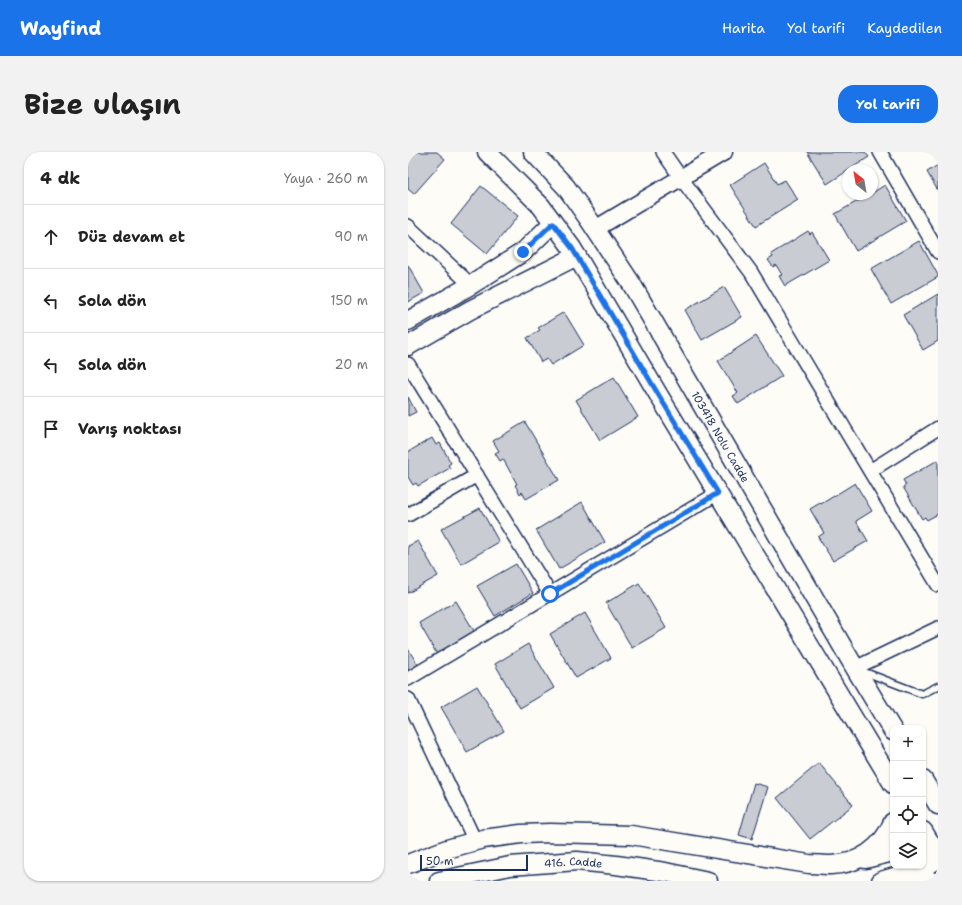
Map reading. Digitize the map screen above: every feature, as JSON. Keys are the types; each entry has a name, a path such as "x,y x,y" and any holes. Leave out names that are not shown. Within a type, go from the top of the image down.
{"main road":[{"path":"486,152 541,206 577,256 658,394 890,779"},
{"name":"103418 Nolu Cadde","path":"533,152 566,187 631,283 890,726"},
{"path":"408,322 523,252 553,223"},
{"path":"408,346 470,310 577,256"},
{"path":"926,773 938,779"},
{"path":"926,785 938,805"},
{"path":"852,862 871,852 885,837 890,828"},
{"path":"408,864 447,849 482,839 521,834 550,833 631,835 809,864 831,865 852,862 890,853"},
{"path":"928,837 938,856"},
{"path":"881,881 905,874 938,860"},
{"name":"416. Cadde","path":"439,881 510,866 577,861 665,872 708,881"},
{"path":"905,874 931,881"}],"street":[{"path":"663,152 751,272 938,585"},
{"path":"595,229 724,152"},
{"path":"880,152 933,234 938,252"},
{"path":"408,226 471,285"},
{"path":"408,364 550,594"},
{"path":"870,471 938,428"},
{"path":"408,515 477,476"},
{"path":"408,680 718,493"},
{"path":"855,668 938,628"},
{"path":"408,699 475,841"}],"lane":[{"path":"855,668 922,694 938,686"}],"building":[{"path":"408,152 437,152 445,159 414,194 408,189"},
{"path":"807,152 865,152 869,157 858,164 842,164 842,174 827,184"},
{"path":"764,163 777,184 785,180 798,200 756,226 730,185"},
{"path":"938,165 938,191 927,172"},
{"path":"885,185 906,221 856,251 835,214 860,200 878,200 878,189"},
{"path":"481,186 518,216 487,254 451,224"},
{"path":"808,231 810,234 812,232 829,260 785,286 779,276 782,275 776,265 773,267 768,260 773,257 771,254"},
{"path":"919,241 938,277 891,304 871,269"},
{"path":"408,265 424,293 408,302"},
{"path":"724,287 742,317 702,340 685,310"},
{"path":"938,294 938,341 923,350 903,315"},
{"path":"564,312 584,345 551,365 547,359 541,362 527,338 540,330 538,328"},
{"path":"756,336 782,376 738,404 733,396 738,393 718,361"},
{"path":"614,377 638,417 600,440 576,400"},
{"path":"408,397 416,412 408,416"},
{"path":"525,422 559,480 526,499 522,492 520,494 515,485 517,484 503,459 500,461 495,453 499,451 493,441"},
{"path":"432,438 436,445 440,443 451,463 448,465 450,468 418,486 416,483 413,485 408,477 408,452"},
{"path":"938,460 938,514 927,520 925,517 922,519 903,487 906,485 903,480"},
{"path":"855,483 872,511 856,521 868,541 833,561 818,537 824,533 810,509"},
{"path":"582,502 605,542 559,569 536,530"},
{"path":"480,508 499,542 461,564 441,529"},
{"path":"418,541 438,576 408,593 408,546"},
{"path":"516,564 533,593 495,616 477,586"},
{"path":"639,583 666,628 632,648 606,603"},
{"path":"456,601 476,634 438,656 419,623"},
{"path":"585,613 611,658 576,678 550,634"},
{"path":"528,644 554,688 520,708 495,664"},
{"path":"408,649 420,668 408,675"},
{"path":"477,686 504,731 467,752 441,707"},
{"path":"819,763 853,805 810,839 777,798"},
{"path":"754,783 768,787 752,839 739,835"}],"route":[{"path":"523,252 553,223 572,248 718,493 550,594"}]}
